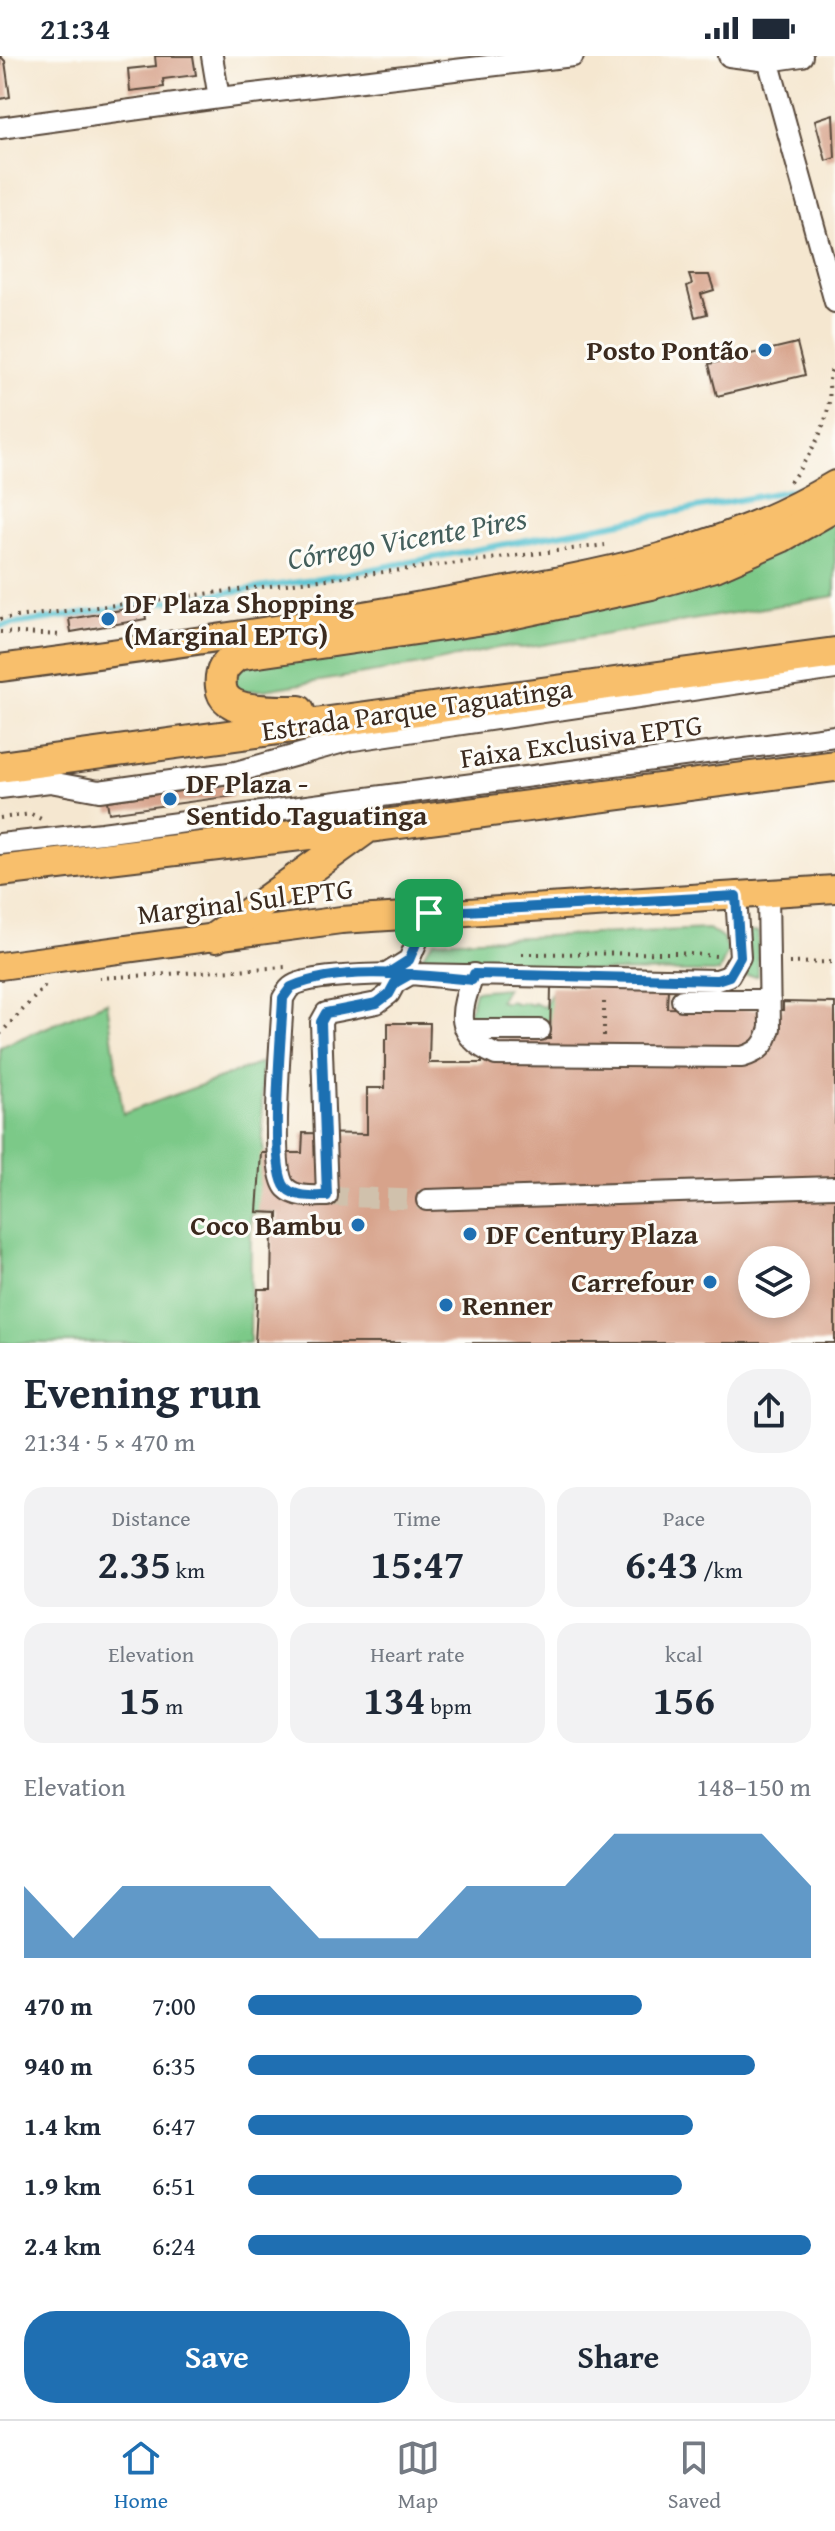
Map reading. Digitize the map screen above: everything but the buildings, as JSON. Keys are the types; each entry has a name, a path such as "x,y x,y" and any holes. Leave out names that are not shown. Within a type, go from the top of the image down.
{"highway":[{"path":"389,713 245,709 221,693 220,678 223,667 237,655 250,652 491,618 651,584 715,566 781,537 834,489"},
{"name":"Estrada Parque Taguatinga","path":"0,767 835,653"},
{"path":"0,871 835,766"},
{"path":"216,937 368,827"}],"main road":[{"path":"0,668 381,613 581,577 712,543 834,489"},
{"name":"Marginal Sul EPTG","path":"0,966 341,920 835,889"}],"street":[{"path":"212,56 219,98"},
{"path":"0,128 219,98 573,56"},
{"path":"729,56 802,56"},
{"path":"768,58 835,302"},
{"name":"Faixa Exclusiva EPTG","path":"0,788 50,782 99,791 236,772 347,741 835,669"},
{"name":"Faixa Exclusiva EPTG","path":"0,844 835,736"},
{"path":"473,977 461,1008 466,1030 481,1048 496,1055 742,1057 758,1052 767,1040 770,1028 768,894"},
{"path":"411,974 395,983 389,994 377,1003 326,1013 321,1022 327,1196 297,1194 285,1188 279,1176 276,1142 283,998 291,987 327,977 387,974 411,974 473,977 717,980 729,976 740,957 736,896"},
{"path":"387,974 409,960 429,913"},
{"path":"682,1000 770,1000"},
{"path":"466,1030 540,1030"},
{"path":"427,1200 835,1187"}],"path":[{"path":"780,488 791,481 817,443 829,401 828,375 835,364"},
{"path":"0,619 618,543"},
{"path":"0,818 31,814"},
{"path":"96,978 265,968"},
{"path":"0,1034 49,981"},
{"path":"604,985 604,1045"}],"green space":[{"path":"835,517 835,596 524,648 502,647 420,665 264,690 243,691 232,686 231,669"},
{"path":"709,929 723,939 728,950 719,972 411,970 434,941"},
{"path":"742,932 758,932 758,976 742,976"},
{"path":"507,988 499,1001 533,1003 544,1007 551,993 601,989 549,1041 549,1020 468,1017 475,991"},
{"path":"107,1002 123,1114 261,1063 264,1183 281,1213 251,1213 250,1343 0,1343 0,1047"}],"waterway":[{"name":"Córrego Vicente Pires","path":"0,626 325,578 808,487"}],"tunnel":[{"path":"327,1196 427,1200"}],"place":[{"name":"Posto Pontão","path":"765,350"},
{"name":"DF Plaza Shopping (Marginal EPTG)","path":"108,619"},
{"name":"DF Plaza - Sentido Taguatinga","path":"170,799"},
{"name":"Coco Bambu","path":"358,1225"},
{"name":"DF Century Plaza","path":"470,1234"},
{"name":"Carrefour","path":"710,1282"},
{"name":"Renner","path":"446,1305"}],"route":[{"path":"429,913 409,960 387,974 411,974 395,983 389,994 377,1003 326,1013 321,1022 327,1196 297,1194 285,1188 279,1176 276,1142 283,998 291,987 327,977 387,974 411,974 472,980 474,974 717,980 729,976 740,957 736,896 429,913"}]}
